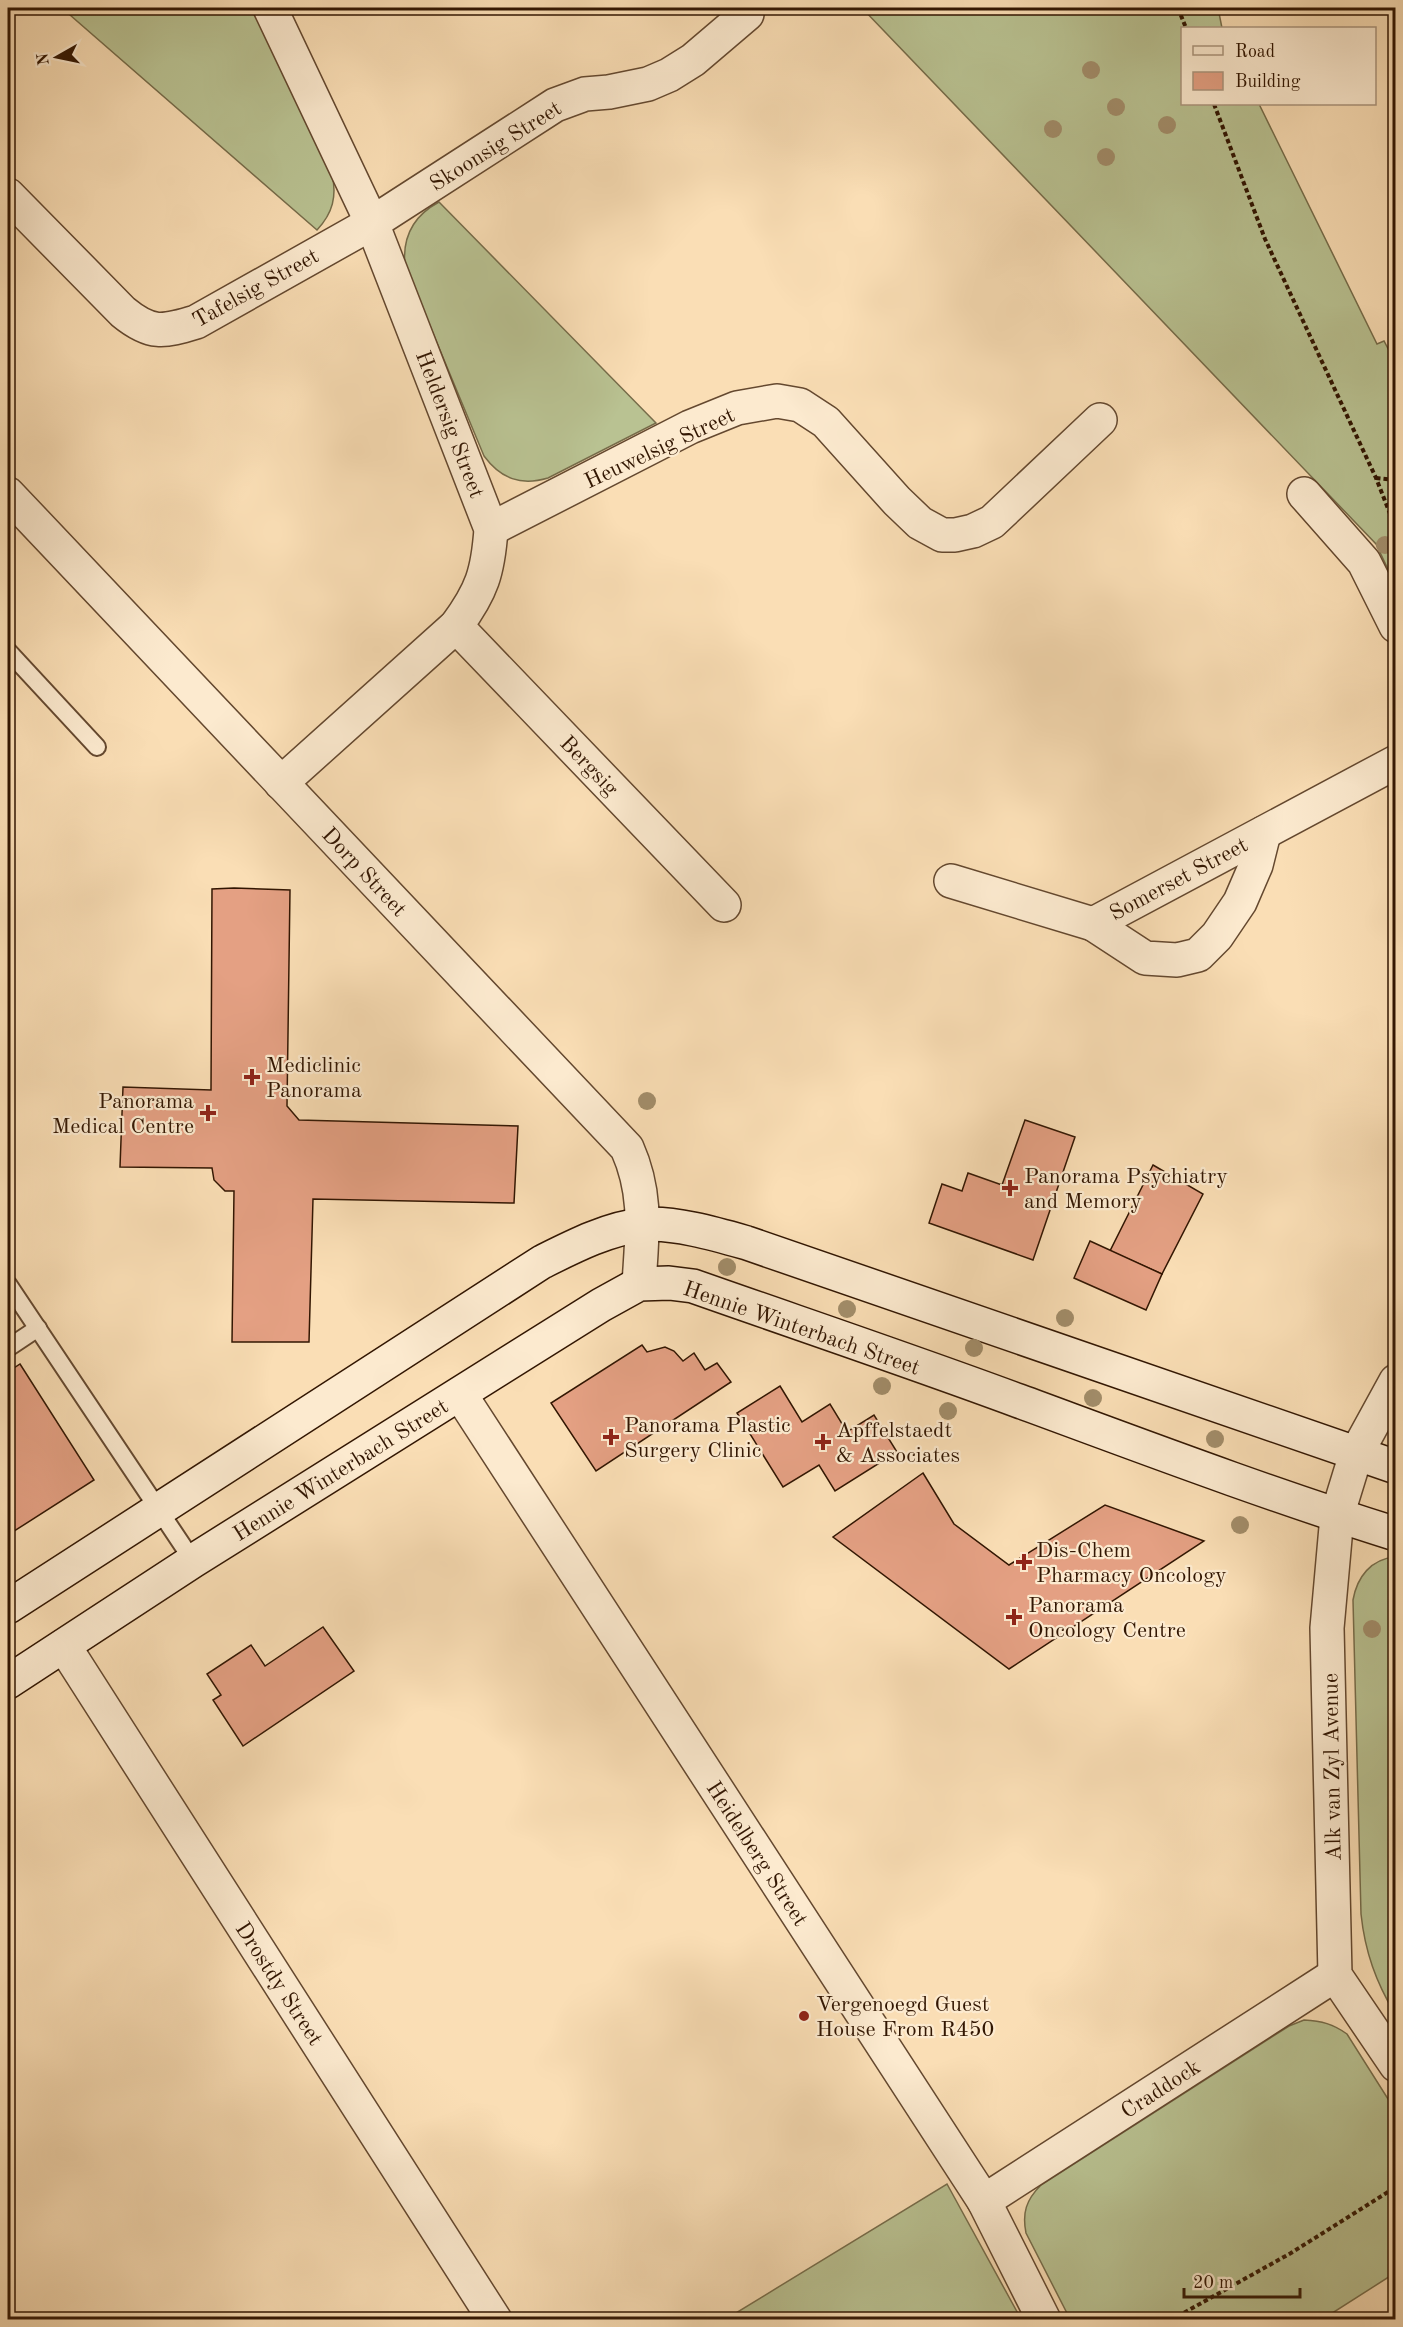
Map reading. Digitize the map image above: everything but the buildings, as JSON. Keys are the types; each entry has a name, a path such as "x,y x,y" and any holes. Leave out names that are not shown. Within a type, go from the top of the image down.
{"street":[{"name":"Heldersig Street","path":"270,8 372,223 491,529 486,573 474,601 456,626 281,783"},
{"name":"Skoonsig Street","path":"372,223 562,102 585,93 609,92 648,84 669,75 693,60 747,14"},
{"name":"Tafelsig Street","path":"8,195 123,312 141,326 158,330 178,328 196,322 372,223"},
{"name":"Heuwelsig Street","path":"491,529 690,427 737,408 777,401 800,405 826,422 897,501 920,523 942,535 955,535 973,531 992,522 1100,420"},
{"name":"Dorp Street","path":"8,494 627,1148 640,1186 643,1225 639,1284"},
{"path":"1304,494 1364,562 1395,626"},
{"name":"Bergsig","path":"456,626 724,904"},
{"name":"Somerset Street","path":"1093,924 1395,762"},
{"name":"Somerset Street","path":"951,881 1093,924 1145,958 1177,960 1198,955 1217,936 1240,902 1256,865 1264,833"},
{"path":"8,1607 542,1262 590,1239 643,1225 707,1232 747,1243 1395,1467"},
{"name":"Hennie Winterbach Street","path":"8,1682 192,1561 401,1429 601,1305 639,1284 669,1283 693,1287 1006,1396 1119,1439 1337,1516 1395,1534"},
{"name":"Alk van Zyl Avenue","path":"1335,1975 1327,1628 1337,1516 1356,1454 1395,1381"},
{"name":"Heidelberg Street","path":"460,1394 984,2201 1044,2319"},
{"name":"Drostdy Street","path":"64,1646 495,2319"},
{"path":"1335,1975 1395,2065"},
{"name":"Craddock","path":"984,2201 1335,1975"}],"lane":[{"path":"8,651 97,747"},
{"path":"8,1284 192,1561"},
{"path":"8,1348 38,1329"}],"path":[{"path":"1178,8 1186,27"},
{"path":"1214,105 1265,239 1376,478 1395,529"},
{"path":"1376,478 1395,480"},
{"path":"1171,2319 1291,2253 1395,2187"}],"green space":[{"path":"62,8 252,8 332,174 334,197 327,217 317,230"},
{"path":"862,8 1218,8 1222,27 1181,27 1181,105 1259,105 1377,344 1384,341 1395,362 1395,584 1376,544"},
{"path":"439,202 656,423 548,478 520,481 505,475 491,464 484,456 405,266 405,246 411,228 422,214"},
{"path":"1396,1557 1395,2014 1372,1966 1361,1914 1353,1600 1358,1584 1372,1565 1386,1558"},
{"path":"1304,2020 1327,2024 1347,2034 1395,2110 1395,2273 1323,2319 1070,2319 1026,2233 1026,2207 1036,2191 1041,2185 1289,2026"},
{"path":"947,2184 1021,2319 726,2319"}],"place":[{"name":"Mediclinic Panorama","path":"252,1077"},
{"name":"Panorama Medical Centre","path":"208,1113"},
{"name":"Panorama Psychiatry and Memory","path":"1010,1188"},
{"name":"Panorama Plastic Surgery Clinic","path":"611,1437"},
{"name":"Apffelstaedt & Associates","path":"823,1442"},
{"name":"Dis-Chem Pharmacy Oncology","path":"1024,1562"},
{"name":"Panorama Oncology Centre","path":"1014,1617"},
{"name":"Vergenoegd Guest House From R450","path":"804,2016"}]}
